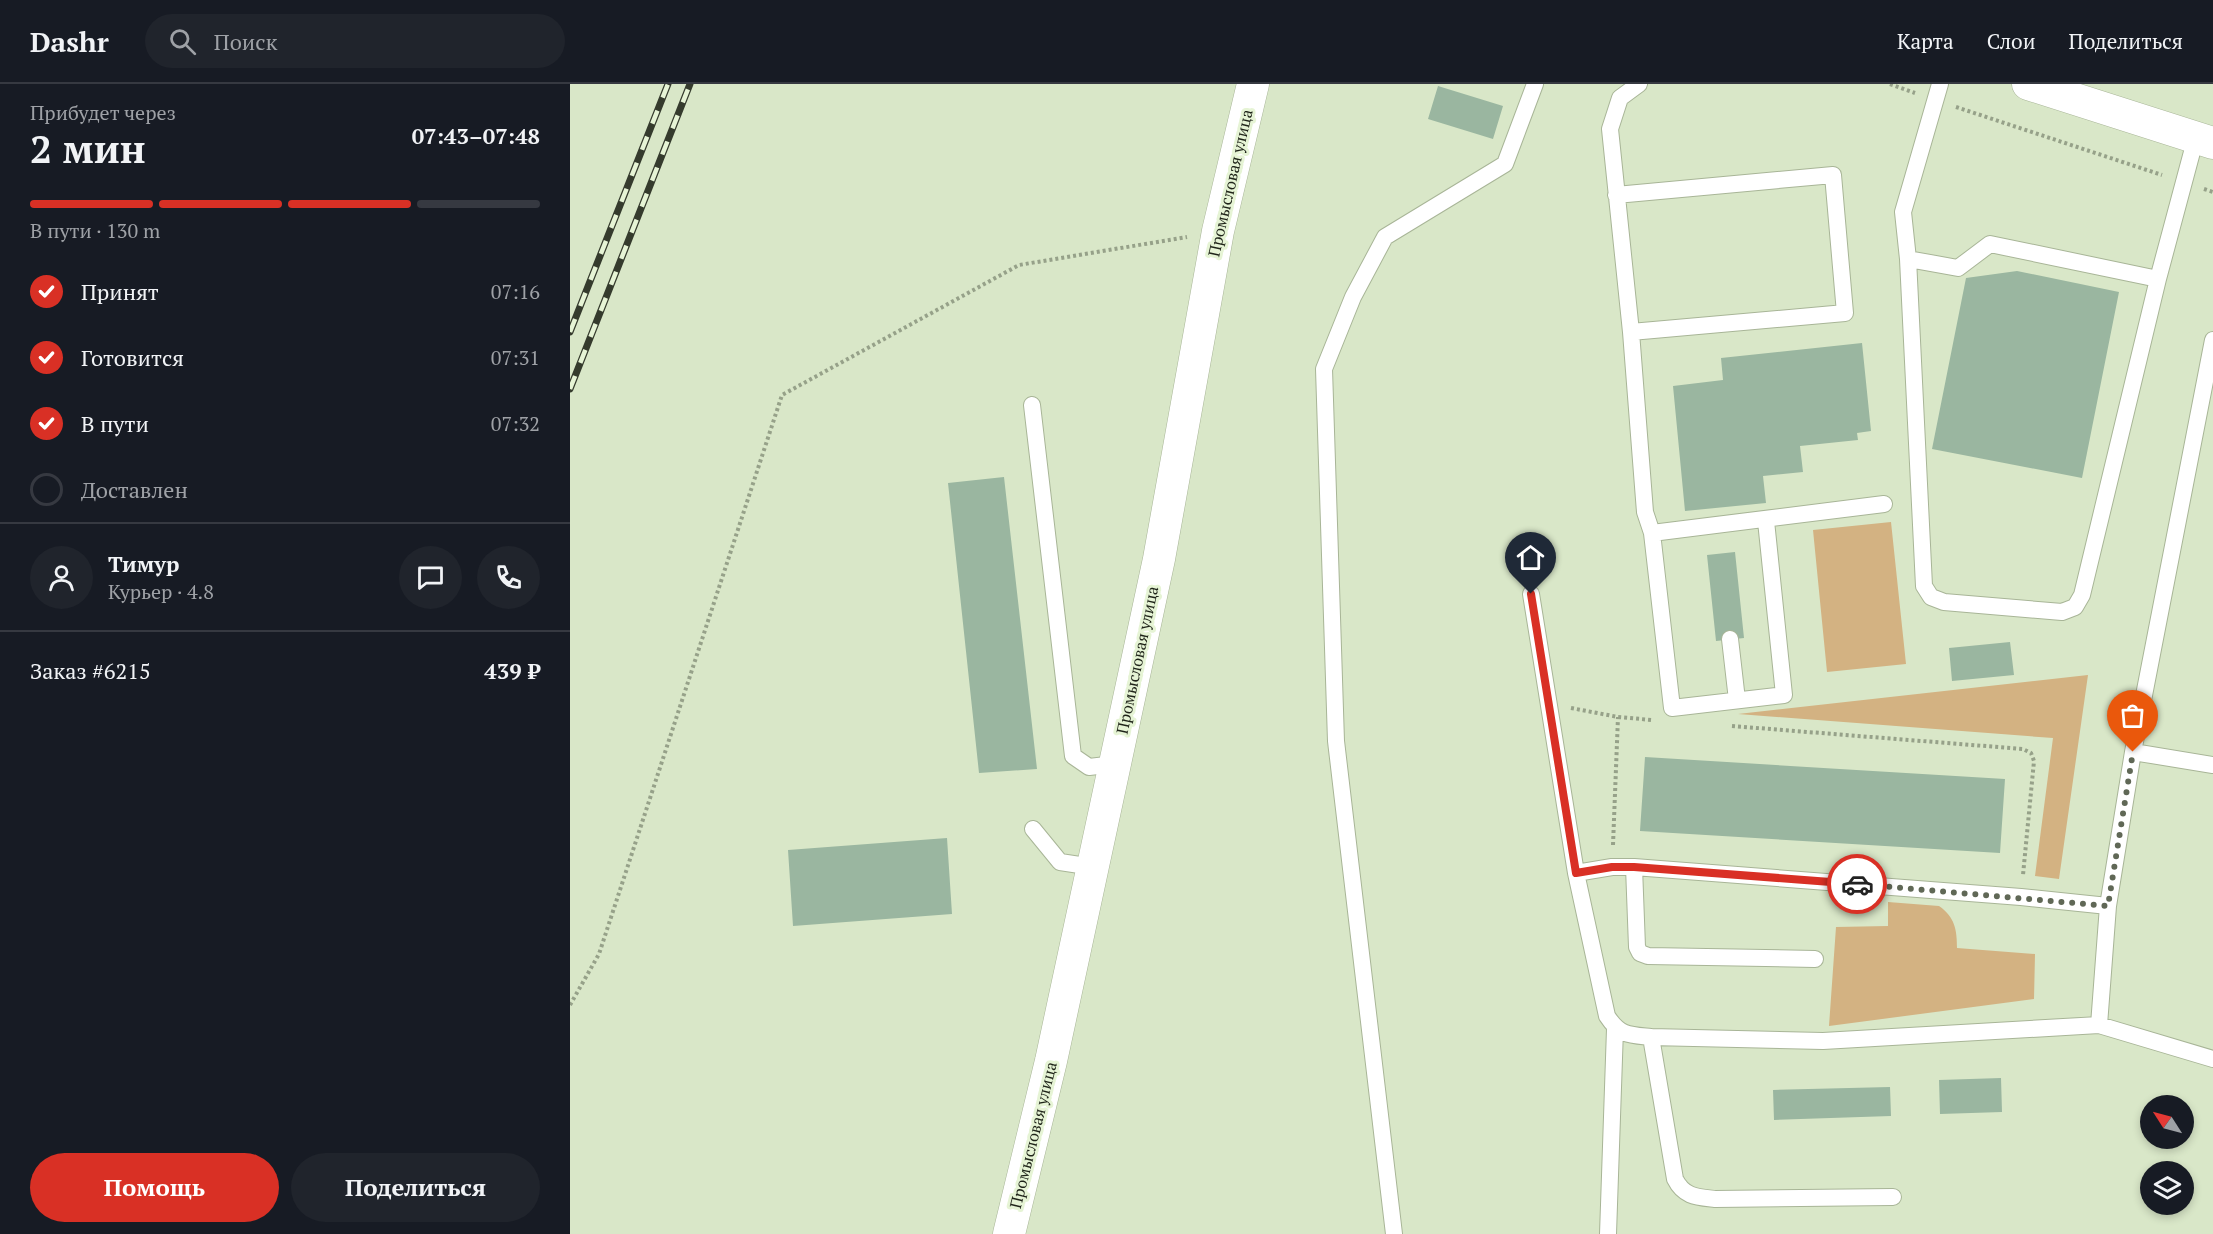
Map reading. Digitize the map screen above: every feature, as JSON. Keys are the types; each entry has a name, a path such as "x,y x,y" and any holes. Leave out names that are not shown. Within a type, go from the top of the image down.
{"street":[{"name":"Промысловая улица","path":"1009,1234 1051,1061 1159,559 1218,231 1253,84"},
{"path":"2028,84 2205,140"}],"lane":[{"path":"1394,1234 1336,741 1324,369 1353,297 1385,237 1504,164 1535,84"},
{"path":"1639,84 1620,98 1610,129 1631,332 1645,512 1652,533 1672,708 1784,695 1766,521"},
{"path":"1938,92 1903,212 1908,259 1924,586 1931,597 1944,602 2062,612 2075,607 2082,595 2183,182 2205,140"},
{"path":"1616,195 1833,175 1845,313 1631,332"},
{"path":"1908,259 1958,268 1990,244 2158,279"},
{"path":"2099,1025 2108,906 2133,752 2213,340"},
{"path":"1032,405 1073,756 1089,767 1115,764"},
{"path":"1652,533 1766,521 1884,504"},
{"path":"1531,594 1576,873 1607,1016 1615,1029 1608,1234"},
{"path":"1730,639 1737,700"},
{"path":"2133,752 2213,765"},
{"path":"1033,829 1060,862 1093,867"},
{"path":"1576,873 1612,867 1634,867 2021,897 2108,906"},
{"path":"1634,867 1637,947 1641,953 1648,956 1815,959"},
{"path":"1615,1029 1629,1035 1823,1041 2099,1025 2213,1059"},
{"path":"1651,1036 1675,1179 1688,1196 1715,1199 1893,1197"}],"path":[{"path":"1890,84 1938,92 2213,192"},
{"path":"570,1005 599,954 782,395 1019,265 1218,231"},
{"path":"1547,703 1617,717 1653,720"},
{"path":"1612,867 1617,717"},
{"path":"1725,726 2023,749 2031,753 2034,762 2021,897"}],"shaded area":[{"path":"1891,522 1906,664 1827,672 1813,530"},
{"path":"2088,675 2059,879 2035,876 2053,738 1738,714"},
{"path":"1888,902 1939,906 1952,919 1957,948 2035,954 2034,999 1829,1026 1836,927 1888,926"}],"building":[{"path":"1438,86 1503,106 1493,139 1428,119"},
{"path":"2017,271 2119,292 2082,478 1932,449 1966,278"},
{"path":"1862,343 1871,431 1857,433 1858,440 1800,446 1803,472 1763,476 1766,503 1685,511 1673,386 1723,380 1721,358"},
{"path":"1004,477 1037,769 979,773 948,483"},
{"path":"1735,552 1744,638 1716,641 1707,555"},
{"path":"2010,642 2014,675 1952,681 1949,648"},
{"path":"1645,757 2005,779 2000,853 1640,831"},
{"path":"947,838 952,914 793,926 788,850"},
{"path":"2001,1078 2002,1112 1940,1114 1939,1080"},
{"path":"1890,1087 1891,1116 1774,1120 1773,1090"}],"railway":[{"path":"570,332 668,84"},
{"path":"570,389 690,84"}],"way so far":[{"path":"1857,884 2108,906 2133,752"}],"route":[{"path":"1531,594 1576,873 1612,867 1634,867 1857,884"}]}
